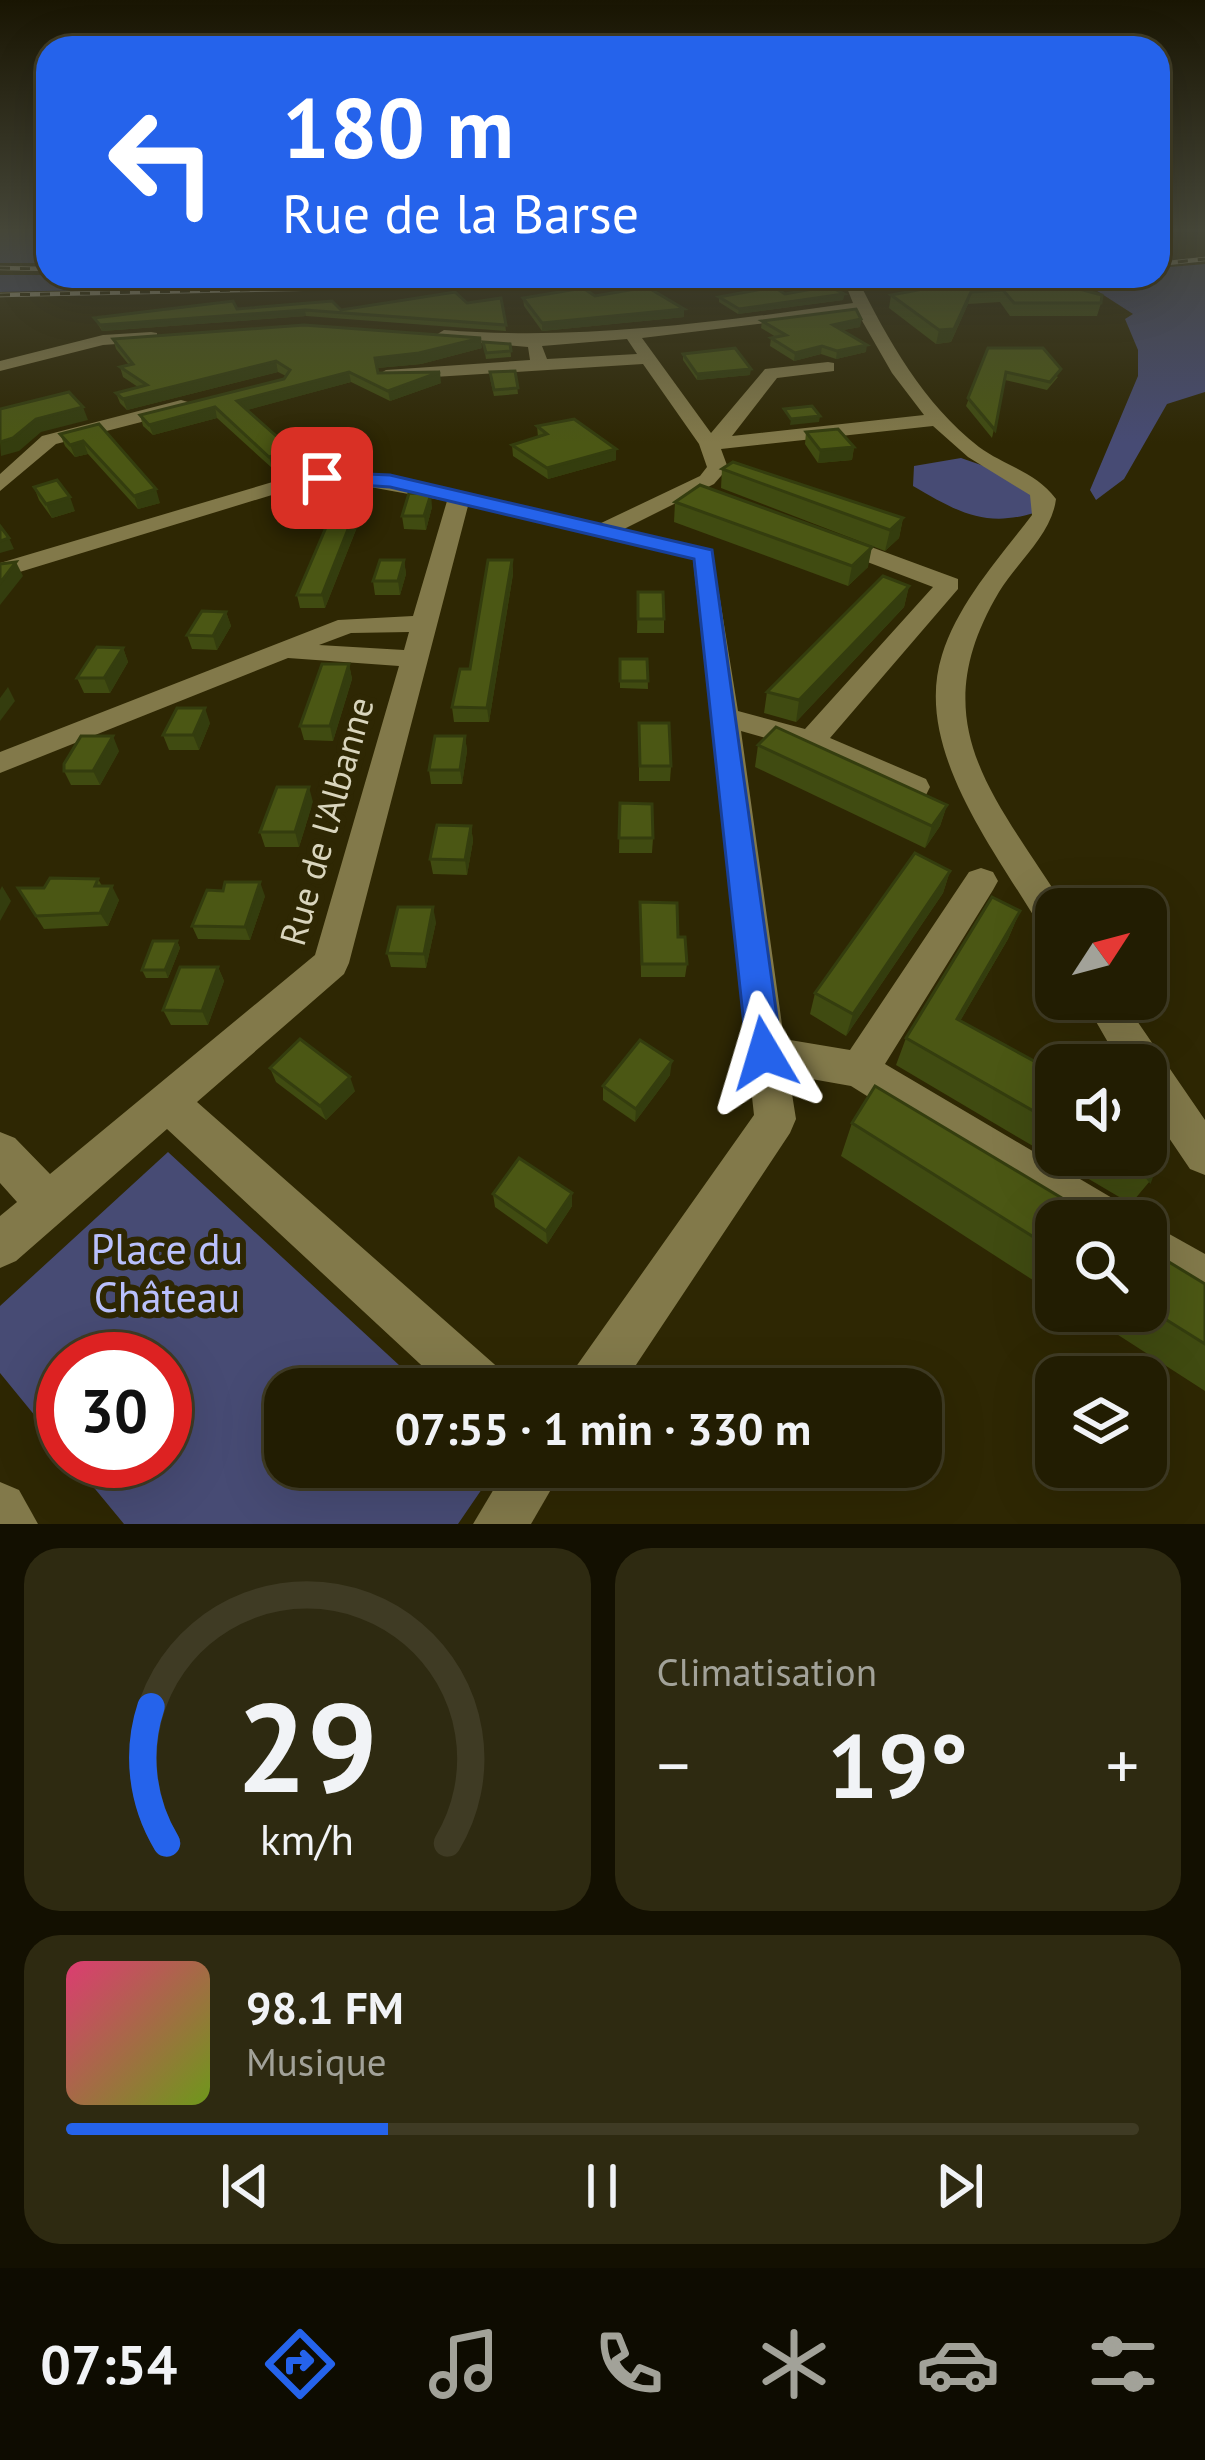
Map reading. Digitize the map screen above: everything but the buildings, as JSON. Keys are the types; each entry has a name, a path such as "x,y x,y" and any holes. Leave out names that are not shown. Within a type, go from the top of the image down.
{"street":[{"path":"859,301 883,351 942,419 976,454 1026,480 1045,499 1043,515 987,591 955,654 948,708 961,765 1035,888"},
{"path":"419,334 532,342 861,307"},
{"path":"604,530 690,489 718,469 709,443 632,334"},
{"path":"0,366 103,340 171,335"},
{"path":"532,342 540,365"},
{"path":"386,375 649,358"},
{"path":"709,443 728,429 771,374 828,368"},
{"path":"0,485 49,440 210,399"},
{"path":"709,443 942,419"},
{"path":"0,571 296,482 370,478 704,555 775,1118 605,1368"},
{"path":"690,489 733,505"},
{"name":"Rue de l'Albanne","path":"169,1104 332,963 459,497"},
{"path":"811,741 949,584 820,536"},
{"path":"0,763 347,626 423,624"},
{"path":"283,652 413,659"},
{"path":"722,716 811,741 915,788"},
{"path":"859,1070 981,881"},
{"path":"764,1053 859,1070 1073,1200"},
{"path":"1167,1101 1205,1155"},
{"path":"0,1246 169,1104 461,1368"},
{"path":"0,1152 48,1204"},
{"path":"1167,1257 1205,1280"},
{"path":"500,1524 524,1488"},
{"path":"0,1509 11,1524"}],"green space":[{"path":"1113,301 1205,301 1205,392 1167,404 1124,479 1096,500 1090,490 1138,376 1138,350 1125,319 1133,314"},
{"path":"961,458 1004,473 1036,496 1034,513 985,518 913,486 914,466"},
{"name":"Place du Château","path":"168,1152 402,1368 264,1368 264,1488 483,1488 458,1524 124,1524 94,1488 192,1488 192,1332 36,1332 36,1417 0,1373 0,1306"}],"route":[{"path":"322,478 390,481 704,555 764,1053"}]}
